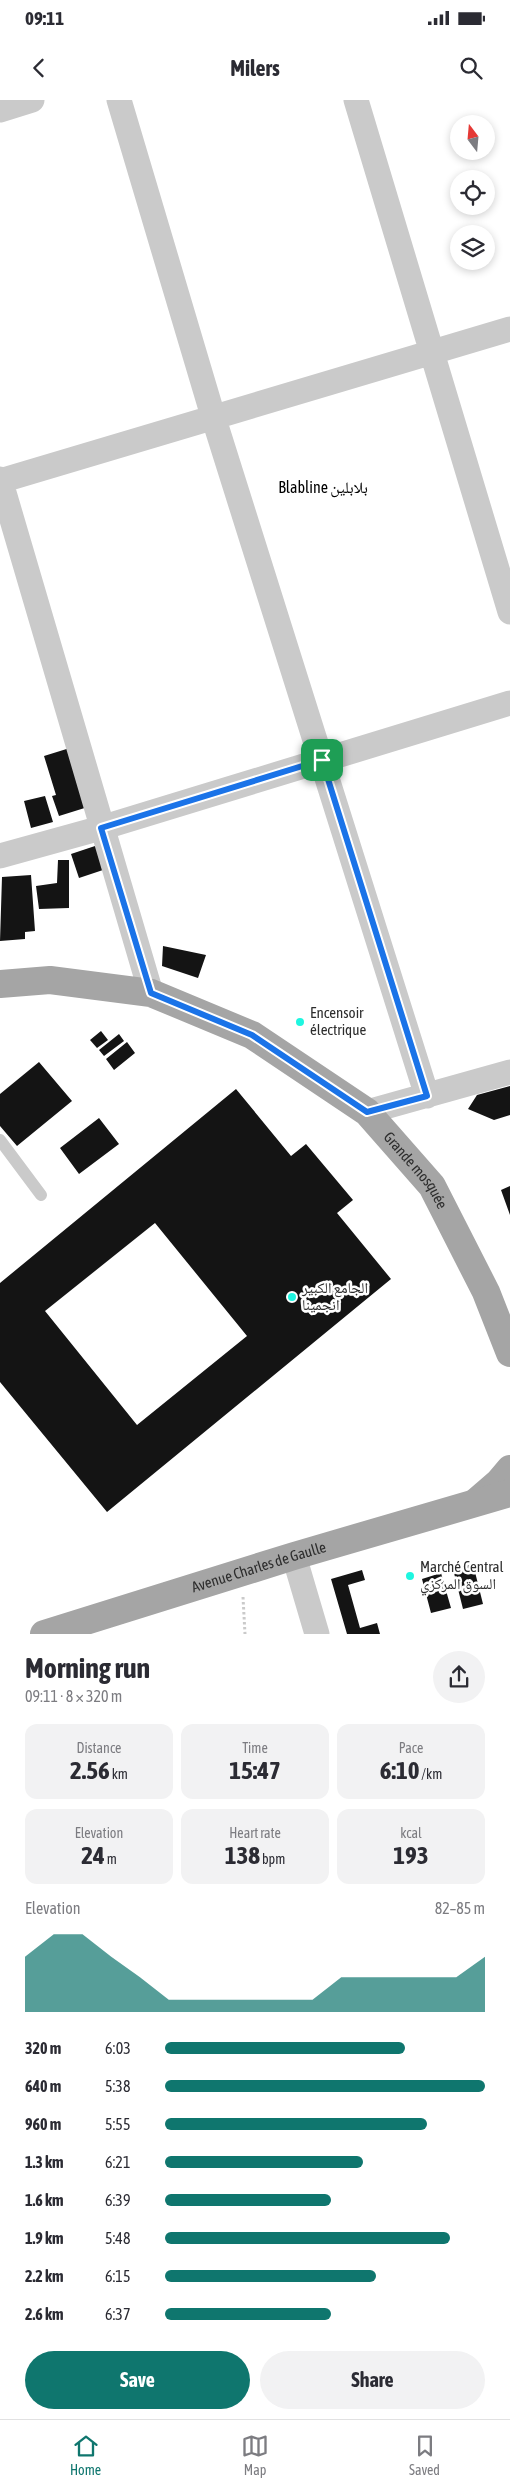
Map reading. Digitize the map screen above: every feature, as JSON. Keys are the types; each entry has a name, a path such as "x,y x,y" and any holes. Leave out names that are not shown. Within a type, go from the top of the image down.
{"main road":[{"name":"Grande mosquée","path":"0,984 50,980 151,993 252,1035 367,1112 432,1186 486,1292 510,1353"},
{"name":"Avenue Charles de Gaulle","path":"474,1503 499,1482 510,1469"},
{"name":"Avenue Charles de Gaulle","path":"44,1634 294,1556 510,1493"}],"street":[{"path":"0,110 32,100"},
{"path":"119,100 213,416 427,1096"},
{"path":"356,100 510,612"},
{"path":"151,993 0,480 510,329"},
{"path":"0,856 101,828 510,703"},
{"path":"367,1112 510,1072"},
{"path":"294,1556 317,1634"}],"lane":[{"path":"0,1140 41,1195"}],"path":[{"path":"241,1574 245,1634"}],"building":[{"path":"73,747 91,806 59,816 52,796 56,795 44,756"},
{"path":"45,796 53,822 31,828 24,801"},
{"path":"98,845 106,869 79,878 71,854"},
{"path":"58,860 69,860 69,908 39,909 36,886 57,883"},
{"path":"31,875 35,931 25,932 25,939 0,941 2,877"},
{"path":"163,946 206,955 198,978 162,966"},
{"path":"101,1031 108,1040 97,1048 90,1040"},
{"path":"119,1034 124,1041 104,1056 99,1050"},
{"path":"127,1042 135,1053 114,1070 106,1059"},
{"path":"39,1062 72,1101 17,1146 0,1126 0,1094"},
{"path":"510,1086 510,1115 494,1120 468,1109 477,1095"},
{"name":"الجامع الكبير انجمينا","path":"236,1089 291,1156 306,1144 353,1200 337,1213 391,1279 107,1512 0,1382 0,1283","holes":["155,1223 247,1336 137,1425 45,1311"]},
{"path":"99,1118 119,1144 79,1174 60,1148"},
{"path":"510,1186 510,1215 501,1190"},
{"path":"473,1564 483,1604 463,1609 453,1569"},
{"path":"362,1570 365,1580 348,1585 360,1628 377,1623 380,1634 347,1634 331,1579"},
{"path":"441,1573 451,1608 431,1613 422,1579"}],"place":[{"name":"Encensoir électrique","path":"300,1022"},
{"name":"الجامع الكبير انجمينا","path":"292,1297"},
{"name":"Marché Central السوق المركزي","path":"410,1576"}],"district":[{"name":"Blabline بلابلين","path":"323,487"}],"route":[{"path":"322,760 427,1096 367,1112 252,1035 151,993 101,828 322,760"}]}
